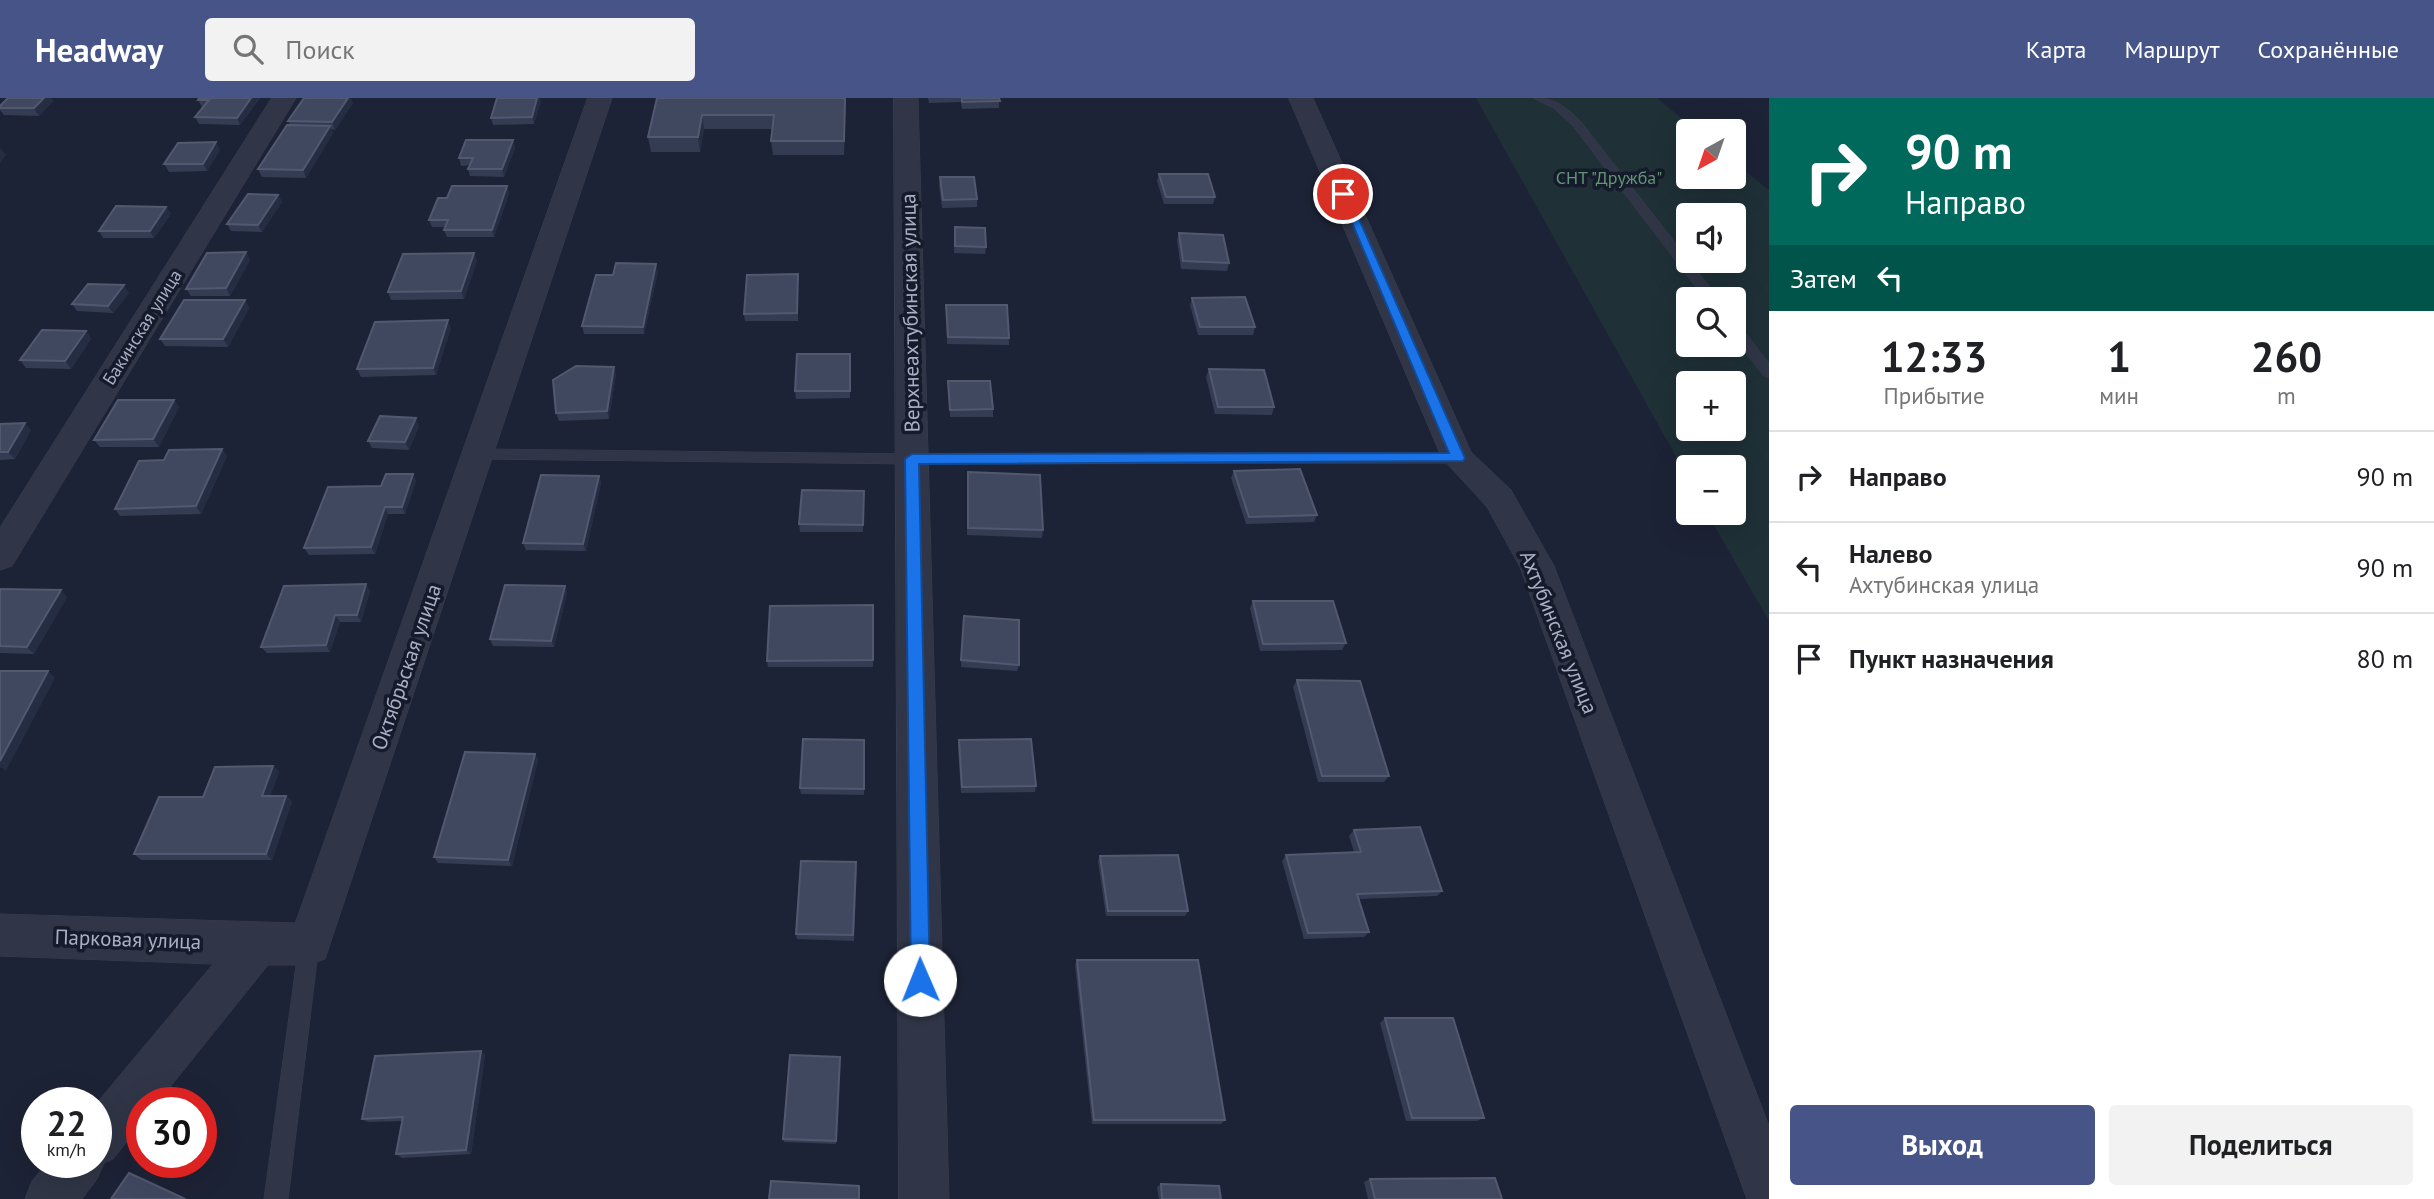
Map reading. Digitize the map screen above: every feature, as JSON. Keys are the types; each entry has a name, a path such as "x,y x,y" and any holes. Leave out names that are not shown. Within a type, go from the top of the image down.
{"street":[{"name":"Бакинская улица","path":"0,557 285,98"},
{"name":"Октябрьская улица","path":"309,944 481,454 600,98"},
{"name":"Верхнеахтубинская улица","path":"906,98 924,1199"},
{"name":"Ахтубинская улица","path":"1301,98 1458,458 1499,499 1537,566 1769,1191"},
{"name":"Парковая улица","path":"0,935 257,944"},
{"path":"112,1122 257,944 309,944"},
{"path":"50,1199 67,1178"}],"lane":[{"path":"1540,98 1559,107 1577,124 1703,287"},
{"path":"1746,343 1769,373"},
{"path":"481,454 912,459 1458,458"},
{"path":"276,1199 309,944"}],"green space":[{"name":"СНТ \"Дружба\"","path":"1476,98 1657,98 1682,119 1676,119 1676,189 1746,189 1746,172 1769,190 1769,621 1714,525 1746,525 1746,455 1676,457"}],"building":[{"path":"8,98 44,98 34,108 0,108"},
{"path":"251,98 237,118 195,117 209,100 198,100"},
{"path":"304,98 348,98 332,122 288,121"},
{"path":"497,98 537,98 532,117 491,118"},
{"path":"657,98 845,98 844,141 771,141 774,115 702,115 698,137 648,137"},
{"path":"962,98 999,98 1000,101 962,102"},
{"path":"287,125 330,126 303,170 258,169"},
{"path":"466,140 513,140 502,169 468,169 473,158 459,158"},
{"path":"216,142 203,164 164,164 178,143"},
{"path":"1159,174 1208,174 1215,197 1166,197"},
{"path":"940,177 974,177 977,199 943,200"},
{"path":"452,186 507,186 492,230 444,230 448,220 429,220 438,198 447,198"},
{"path":"248,194 278,195 258,225 227,224"},
{"path":"116,206 166,207 150,231 99,231"},
{"path":"955,227 985,228 986,247 955,246"},
{"path":"1179,233 1223,235 1229,263 1183,261"},
{"path":"246,252 226,288 186,289 207,253"},
{"path":"474,253 461,291 388,292 403,254"},
{"path":"616,263 656,264 643,327 582,326 596,275 613,275"},
{"path":"798,274 797,313 744,314 747,275"},
{"path":"88,284 124,285 108,306 72,304"},
{"path":"1245,297 1255,327 1200,327 1192,298"},
{"path":"184,300 245,300 223,339 160,339"},
{"path":"946,305 1007,305 1009,338 948,337"},
{"path":"448,320 433,368 357,369 375,322"},
{"path":"42,330 86,331 65,361 20,360"},
{"path":"797,354 850,354 850,391 795,391"},
{"path":"576,366 614,367 607,411 556,413 553,380"},
{"path":"1209,369 1264,370 1274,407 1218,407"},
{"path":"948,381 990,381 993,409 950,410"},
{"path":"118,400 174,400 153,439 94,440"},
{"path":"380,416 416,418 405,442 368,441"},
{"path":"25,423 8,452 0,452 0,424"},
{"path":"222,449 196,506 115,509 139,461 164,460 169,450"},
{"path":"1300,469 1317,515 1249,517 1234,471"},
{"path":"968,472 1040,475 1043,530 968,528"},
{"path":"386,474 413,474 402,507 385,507 371,547 304,548 328,487 381,486"},
{"path":"541,475 599,476 583,544 523,543"},
{"path":"802,490 864,491 863,525 799,524"},
{"path":"366,584 357,615 335,615 326,645 261,647 284,586"},
{"path":"505,585 565,586 551,641 490,639"},
{"path":"0,589 61,590 27,647 0,646"},
{"path":"1253,601 1333,601 1346,643 1263,644"},
{"path":"873,605 873,660 767,661 770,606"},
{"path":"964,616 1019,620 1019,665 961,660"},
{"path":"0,671 48,671 0,761"},
{"path":"1297,680 1360,681 1389,776 1322,776"},
{"path":"803,739 864,740 864,789 800,788"},
{"path":"1031,739 1036,786 962,787 959,740"},
{"path":"465,752 535,754 508,860 434,857"},
{"path":"273,766 262,796 286,796 266,854 134,854 159,797 203,797 215,767"},
{"path":"1420,827 1442,891 1357,894 1369,932 1308,933 1286,855 1361,852 1354,830"},
{"path":"1178,855 1188,911 1108,911 1100,856"},
{"path":"801,861 856,862 853,935 796,934"},
{"path":"1077,960 1198,960 1225,1120 1094,1120"},
{"path":"1385,1018 1453,1018 1484,1118 1412,1118"},
{"path":"481,1051 466,1150 396,1154 403,1117 362,1119 375,1056"},
{"path":"790,1055 840,1057 836,1141 783,1139"},
{"path":"126,1177 140,1178 185,1199 111,1199"},
{"path":"1495,1178 1502,1199 1375,1199 1370,1179"},
{"path":"771,1181 859,1186 859,1199 769,1199"},
{"path":"1161,1184 1219,1186 1221,1199 1162,1199"}],"route":[{"path":"920,980 912,459 1458,458 1343,194"}]}
